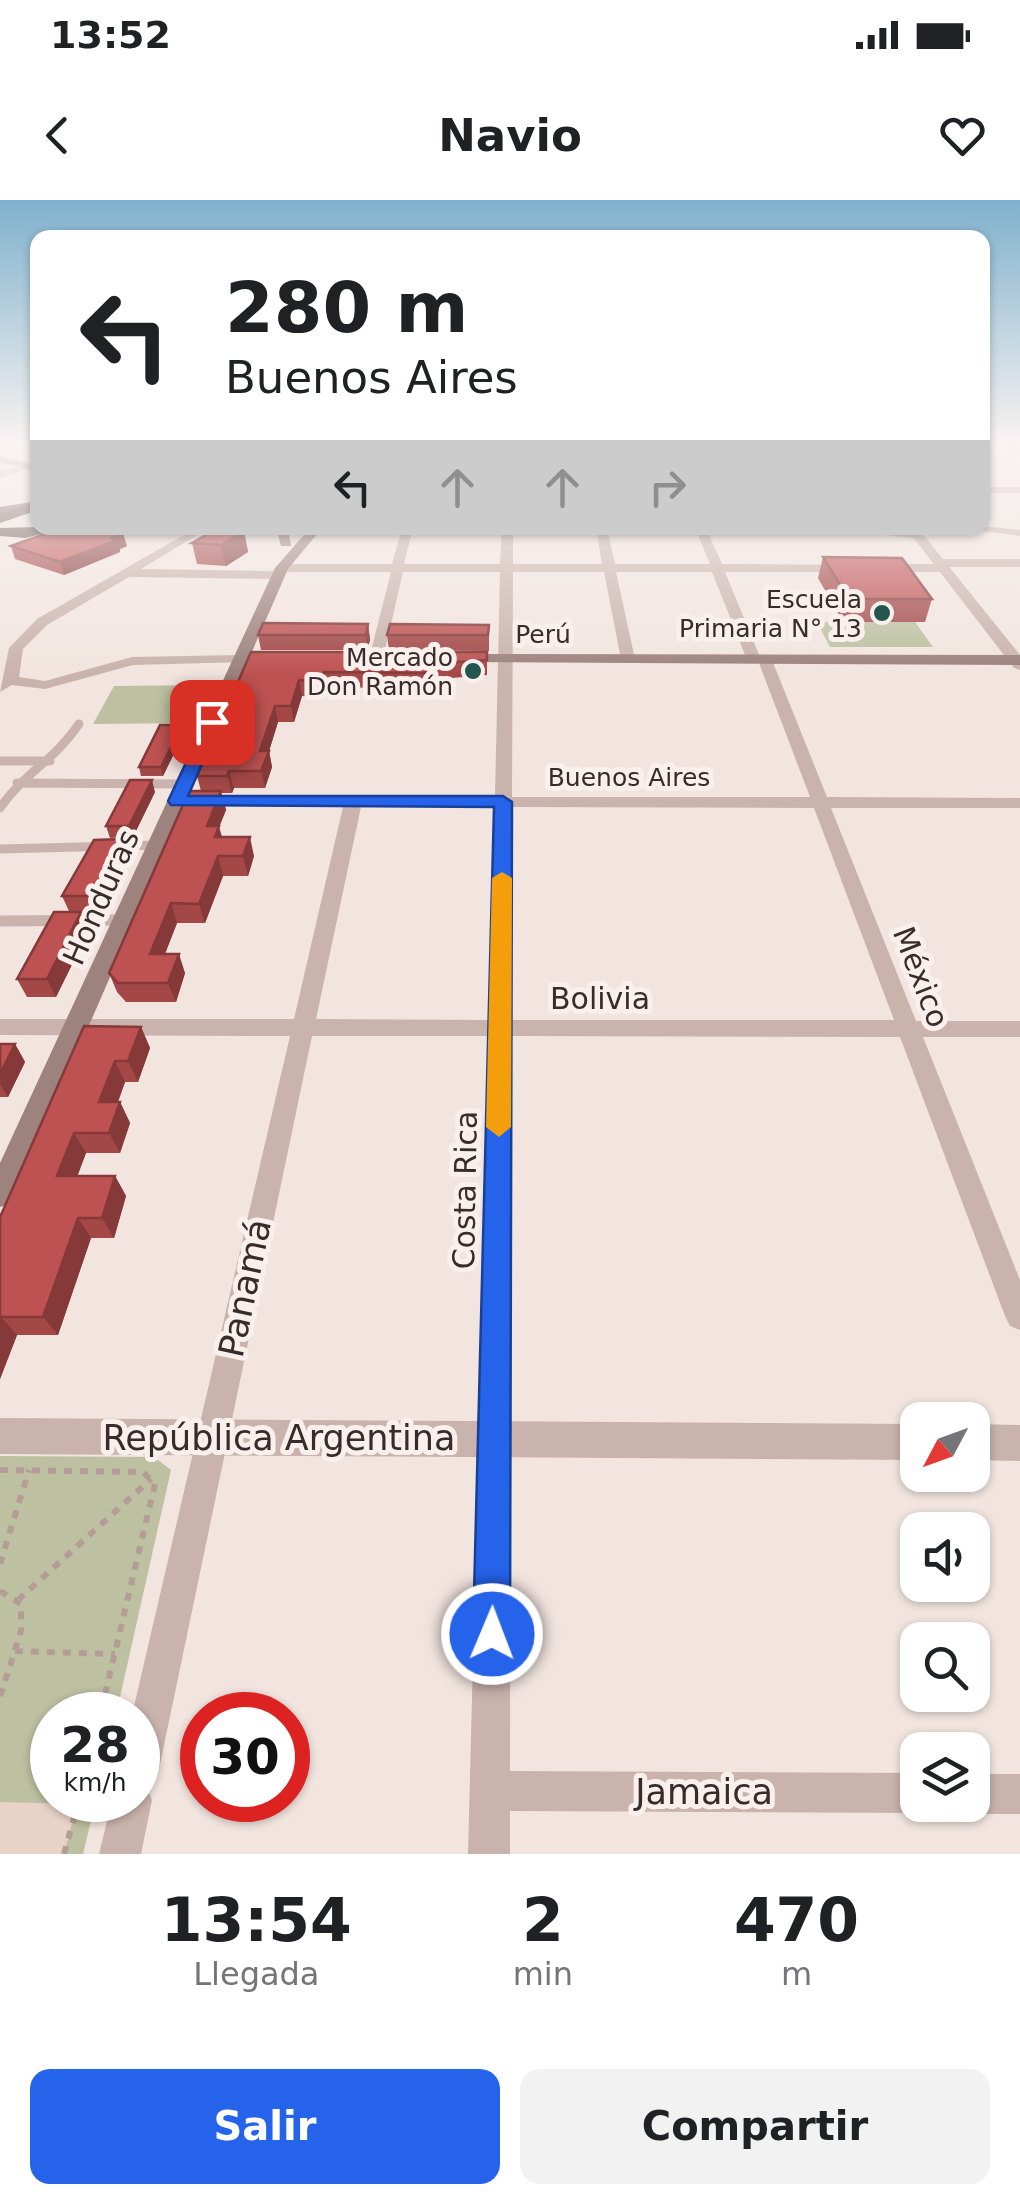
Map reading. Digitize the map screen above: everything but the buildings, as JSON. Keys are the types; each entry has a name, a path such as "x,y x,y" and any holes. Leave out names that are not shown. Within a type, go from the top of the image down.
{"highway":[{"path":"0,532 30,530"},
{"path":"0,541 30,534"}],"main road":[{"path":"284,535 286,543"},
{"path":"286,543 294,535"},
{"name":"Honduras","path":"280,571 310,535"},
{"name":"Honduras","path":"0,1196 181,793 250,659 280,571 280,552 286,543"},
{"path":"357,659 395,659"},
{"name":"Perú","path":"432,659 1019,661"}],"street":[{"path":"990,530 1020,533"},
{"path":"4,684 14,670 6,659 42,622 192,535"},
{"path":"376,659 406,535"},
{"name":"Costa Rica","path":"489,1854 507,535"},
{"path":"603,535 628,660"},
{"name":"México","path":"704,535 820,803 1020,1316"},
{"path":"917,535 1019,661"},
{"path":"126,574 1020,563"},
{"path":"4,684 46,685 132,661 250,659"},
{"name":"Buenos Aires","path":"181,793 353,802 1020,803"},
{"name":"Panamá","path":"156,1692 353,802"},
{"name":"Bolivia","path":"0,1028 1020,1028"},
{"name":"República Argentina","path":"0,1436 900,1442"},
{"path":"990,1442 1020,1442"},
{"name":"Jamaica","path":"490,1791 900,1794"},
{"path":"990,1794 1020,1794"},
{"path":"120,1854 127,1822"}],"lane":[{"path":"0,808 17,783 50,761 79,724"},
{"path":"0,761 50,761"},
{"path":"17,783 181,793"},
{"path":"0,849 157,846"},
{"path":"0,920 124,920"}],"path":[{"path":"0,1470 142,1472 152,1478 156,1492 106,1692"},
{"path":"0,1564 30,1470"},
{"path":"18,1600 152,1478"},
{"path":"0,1591 18,1600 22,1616 0,1696"},
{"path":"15,1650 115,1654"},
{"path":"64,1854 72,1822"}],"green space":[{"path":"817,622 915,622 933,647 830,647"},
{"path":"210,685 194,723 93,724 114,686"},
{"path":"0,1456 154,1457 171,1470 121,1692 30,1692 30,1822 91,1822 83,1854 0,1854"}],"shaded area":[{"path":"0,1802 30,1803 30,1822 72,1822 64,1854 0,1854"}],"slow traffic":[{"path":"499,1127 502,878"}],"place":[{"name":"Escuela Primaria N° 13","path":"882,613"},
{"name":"Mercado Don Ramón","path":"473,671"}],"route":[{"path":"212,722 177,801 503,802 492,1634"}]}
